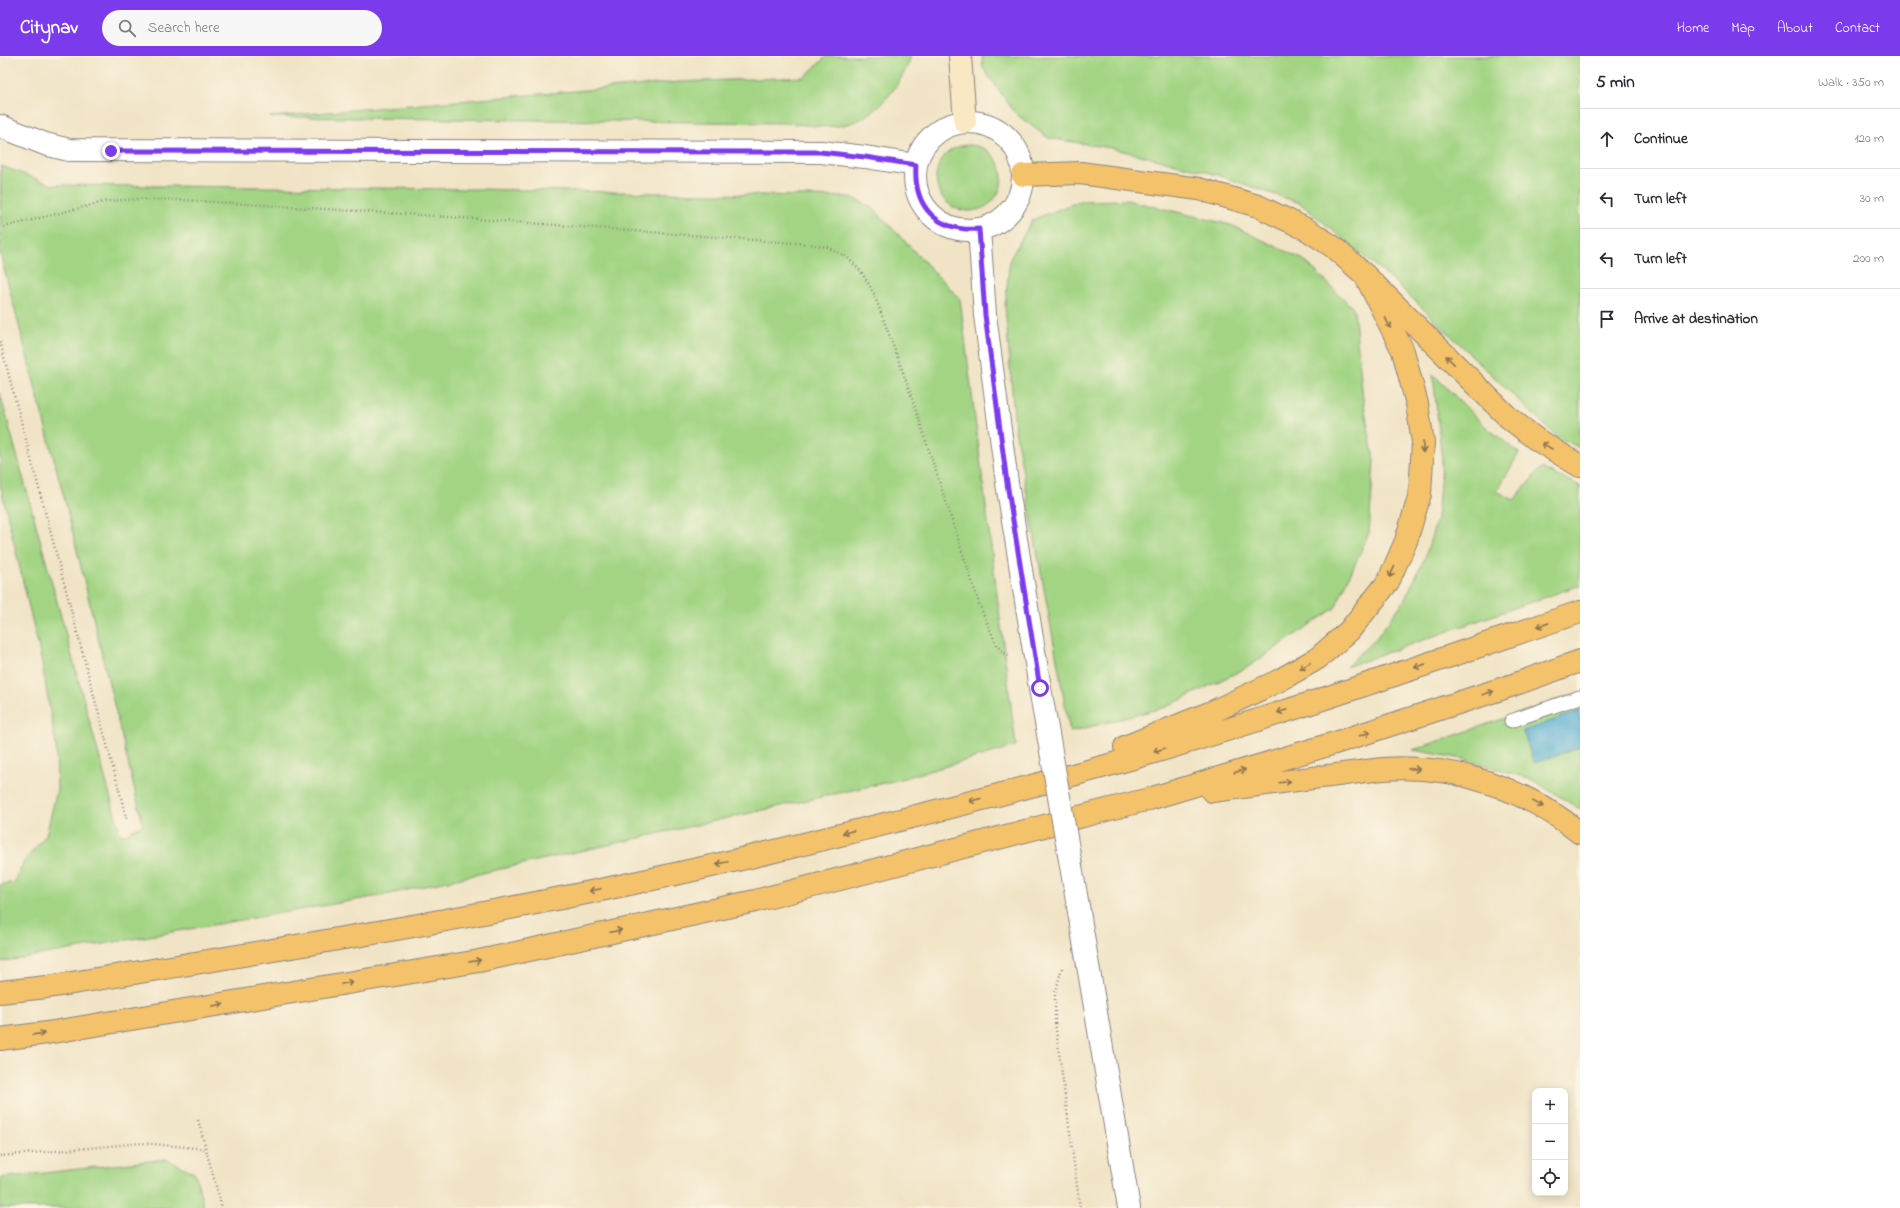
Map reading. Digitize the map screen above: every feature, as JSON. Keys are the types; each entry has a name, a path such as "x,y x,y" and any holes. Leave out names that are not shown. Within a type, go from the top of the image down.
{"highway":[{"path":"1023,175 1080,173 1199,189 1258,206 1306,229 1332,246 1365,275 1508,416 1536,440 1580,466"},
{"path":"1012,791 1212,712 1280,680 1318,658 1349,631 1388,582 1406,541 1420,494 1423,442 1417,404 1403,351 1365,275"},
{"path":"0,992 47,987 342,939 536,903 747,858 1012,791 1135,757 1314,702 1580,612"},
{"path":"0,1039 47,1033 479,961 755,901 1149,799 1338,742 1510,686 1580,661"},
{"path":"1149,799 1383,769 1430,770 1478,779 1512,791 1547,809 1580,833"}],"main road":[{"path":"960,56 965,122"}],"street":[{"path":"965,122 977,123 1000,132 1017,151 1023,175 1021,190 1016,204 1006,216 993,225 979,229 964,230 949,227 936,219 925,209 918,195 915,181 916,165 920,152 928,141 951,125 965,122"},
{"path":"0,126 45,144 69,150 820,152 916,165"},
{"path":"979,229 987,330 1007,483 1040,688 1129,1208"}],"lane":[{"path":"1511,721 1580,697"}],"path":[{"path":"0,228 108,201 172,199 436,216 808,244 827,247 847,257 861,271 874,294 907,383 980,606 997,646 1015,663"},
{"path":"0,342 126,820"},
{"path":"1064,964 1055,992 1055,1022 1080,1208"},
{"path":"198,1120 222,1208"},
{"path":"0,1156 142,1143 206,1149"}],"green space":[{"path":"827,56 911,56 900,80 883,102 862,118 837,126 785,123 270,117 680,82 804,77"},
{"path":"982,56 1580,56 1580,448 1557,437 1397,284 1300,203 1205,171 1111,148 1048,138 1016,114 983,68"},
{"path":"963,145 975,145 987,150 997,160 1002,172 1000,191 987,206 975,211 963,211 951,206 941,196 936,184 936,172 941,160 951,150"},
{"path":"1,166 53,185 476,189 851,197 873,208 960,299 1016,746 897,780 385,895 0,962 0,885 15,882 23,863 46,835 57,790 56,746 41,658 0,484 0,393 121,836 143,825 66,505 0,253"},
{"path":"1127,200 1231,225 1304,260 1354,309 1363,399 1374,460 1369,533 1335,608 1248,667 1166,707 1070,732 1015,429 1005,305 1010,259 1032,220 1079,201"},
{"path":"1433,374 1485,426 1519,453 1497,491 1514,500 1541,468 1580,486 1580,585 1346,667 1377,637 1404,601 1425,557 1437,519 1442,461"},
{"path":"1580,692 1580,711 1523,732 1535,763 1580,747 1580,809 1529,778 1464,759 1413,750"},
{"path":"166,1159 195,1173 204,1208 0,1208 0,1178"}],"water":[{"path":"1580,711 1580,747 1534,763 1523,731"}],"route":[{"path":"111,151 820,152 916,165 915,181 918,195 925,209 936,219 949,227 964,230 979,229 985,315 1007,483 1040,688"}]}
